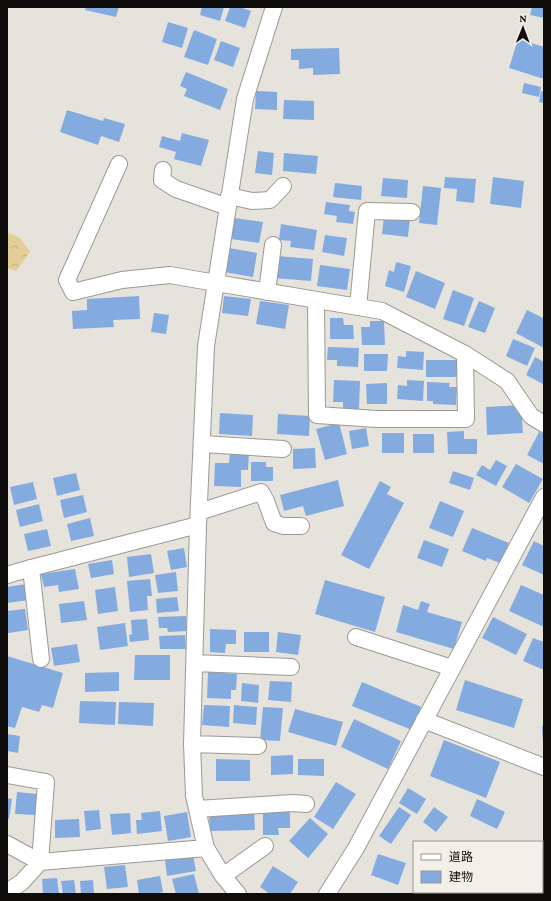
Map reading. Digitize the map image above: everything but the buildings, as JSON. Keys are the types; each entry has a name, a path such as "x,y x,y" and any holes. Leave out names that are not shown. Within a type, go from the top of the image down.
{"street":[{"path":"238,894 223,876 206,848 194,796 192,744 202,444 206,346 245,99 274,7"},
{"path":"120,164 67,280 73,292 122,280 170,275 382,311 465,354 507,382 530,416 544,424"},
{"path":"163,170 162,180 176,189 229,202 270,200 284,186"},
{"path":"358,307 367,211 412,212"},
{"path":"268,292 273,245"},
{"path":"316,300 317,415 377,419 466,419 465,354"},
{"path":"202,444 283,449"},
{"path":"7,575 199,518 261,492 274,523 284,526 301,526"},
{"path":"327,894 356,848 544,497"},
{"path":"32,568 41,659"},
{"path":"356,637 452,668"},
{"path":"195,663 291,667"},
{"path":"424,720 544,767"},
{"path":"192,744 258,746"},
{"path":"7,775 46,782 40,862 22,882 7,892"},
{"path":"197,809 292,803 306,804"},
{"path":"7,844 40,862 206,848"},
{"path":"223,876 265,846"}],"green space":[{"path":"7,232 20,238 30,252 16,271 7,268"}]}
